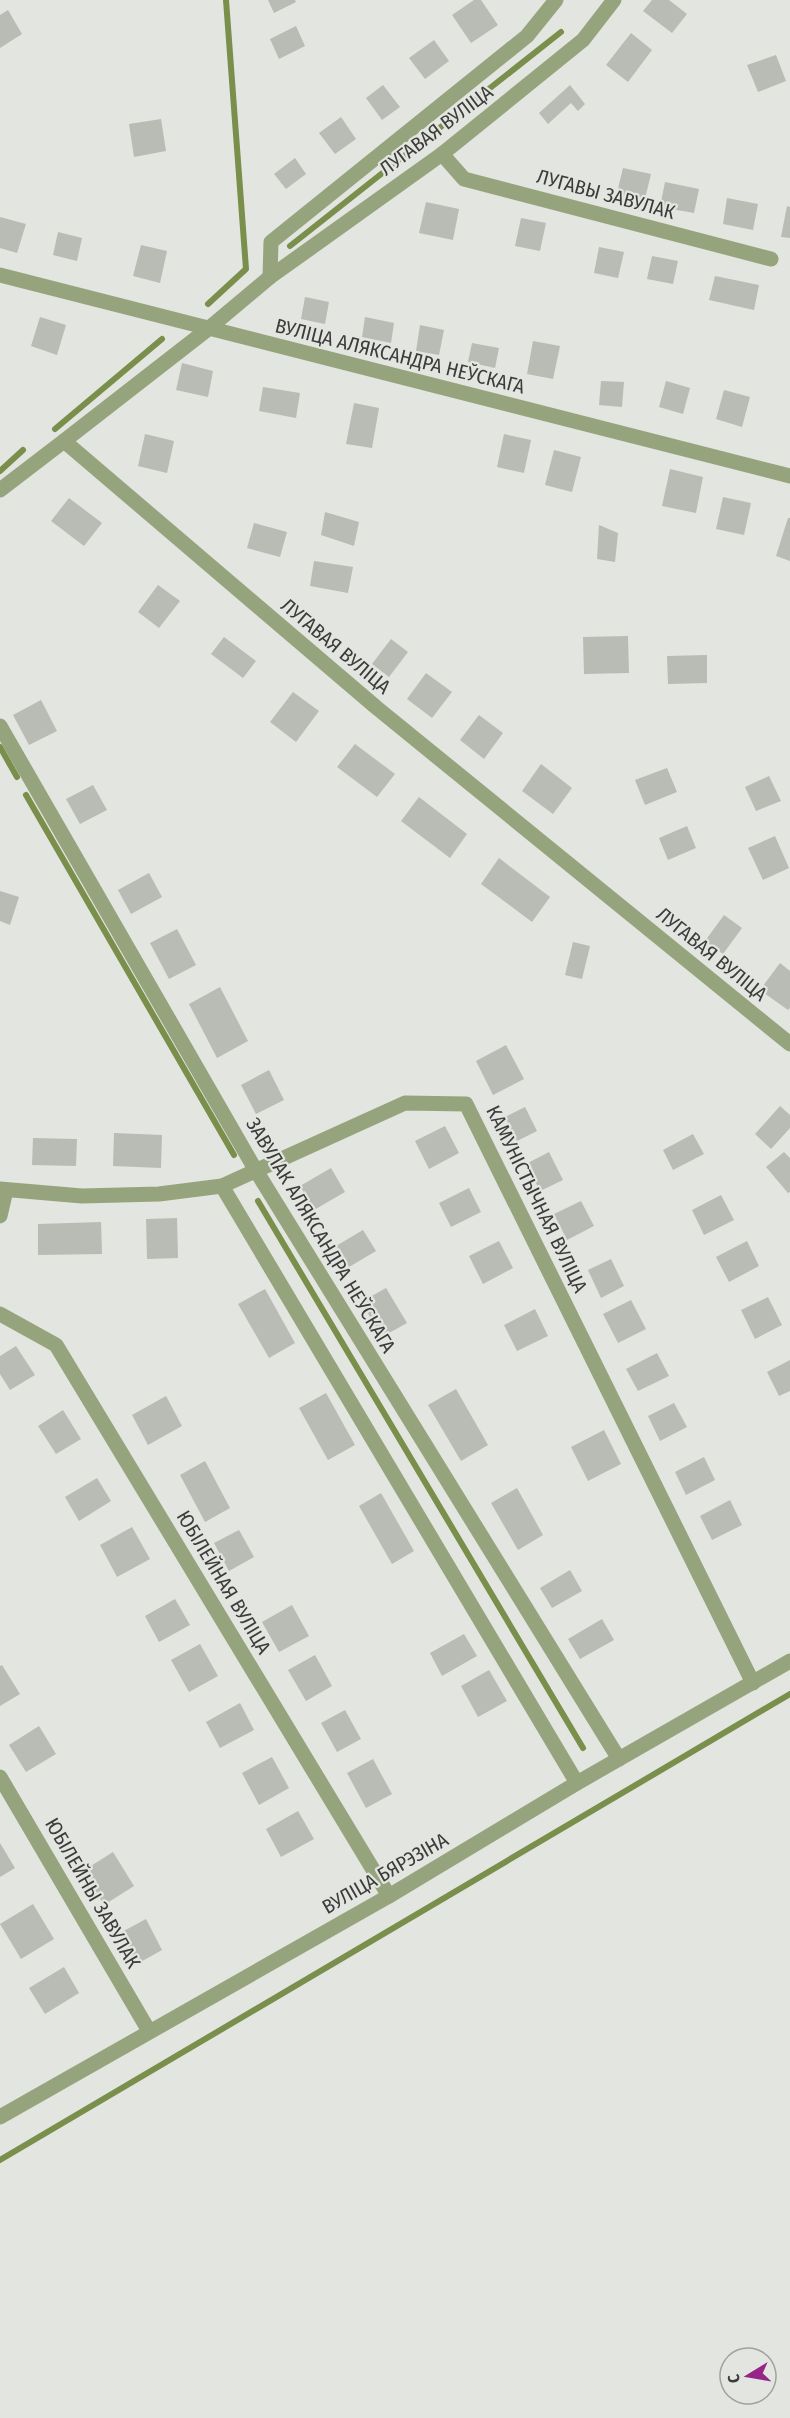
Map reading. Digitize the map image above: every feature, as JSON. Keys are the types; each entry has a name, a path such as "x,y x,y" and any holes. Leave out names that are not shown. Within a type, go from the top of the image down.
{"street":[{"name":"ЛУГАВАЯ ВУЛІЦА","path":"270,277 271,242 527,36 556,0"},
{"name":"ЛУГАВАЯ ВУЛІЦА","path":"614,0 584,40 442,154 270,277 208,329 64,441 377,708 790,1044"},
{"name":"ЛУГАВЫ ЗАВУЛАК","path":"442,154 464,179 771,259"},
{"name":"ВУЛІЦА АЛЯКСАНДРА НЕЎСКАГА","path":"0,275 790,476"},
{"path":"0,490 64,441"},
{"name":"ЗАВУЛАК АЛЯКСАНДРА НЕЎСКАГА","path":"0,726 255,1169 619,1759"},
{"name":"КАМУНІСТЫЧНАЯ ВУЛІЦА","path":"3,1190 82,1196 159,1194 222,1186 255,1169 405,1103 466,1104 753,1683"},
{"path":"222,1186 577,1783"},
{"path":"0,1216 3,1190"},
{"name":"ЮБІЛЕЙНАЯ ВУЛІЦА","path":"0,1314 56,1345 390,1896"},
{"name":"ВУЛІЦА БЯРЭЗІНА","path":"0,2117 390,1896 577,1783 790,1661"},
{"name":"ЮБІЛЕЙНЫ ЗАВУЛАК","path":"0,1777 149,2031"}],"building":[{"path":"268,0 295,0 296,2 274,13"},
{"path":"474,0 481,0 498,25 471,43 452,15"},
{"path":"652,0 669,0 687,14 672,33 643,11"},
{"path":"8,10 22,34 0,48 0,15"},
{"path":"296,26 305,46 279,59 270,39"},
{"path":"631,33 652,50 628,82 606,65"},
{"path":"434,40 449,61 425,79 409,58"},
{"path":"776,55 786,81 758,92 747,65"},
{"path":"383,85 400,107 382,120 366,98"},
{"path":"570,85 585,104 578,111 571,103 548,124 539,113"},
{"path":"341,117 356,139 335,154 319,133"},
{"path":"161,119 166,151 134,157 129,124"},
{"path":"295,158 306,174 286,189 274,174"},
{"path":"623,168 651,174 644,203 616,197"},
{"path":"665,182 699,189 694,213 660,207"},
{"path":"727,198 758,204 753,230 723,224"},
{"path":"426,202 459,209 453,240 419,233"},
{"path":"787,206 790,207 790,238 781,237"},
{"path":"0,217 26,224 17,253 0,248"},
{"path":"521,218 546,223 540,251 515,246"},
{"path":"58,232 82,238 77,261 53,255"},
{"path":"141,245 167,251 160,283 133,276"},
{"path":"599,247 624,252 618,278 594,273"},
{"path":"652,256 678,261 673,284 647,279"},
{"path":"715,276 759,285 754,310 709,300"},
{"path":"305,297 329,302 325,324 301,319"},
{"path":"40,317 66,325 57,355 31,346"},
{"path":"365,317 394,323 391,343 362,337"},
{"path":"420,325 444,330 439,355 416,351"},
{"path":"533,341 560,346 553,379 527,374"},
{"path":"472,343 499,348 495,368 468,362"},
{"path":"182,363 213,371 208,397 176,390"},
{"path":"601,381 624,382 622,407 599,405"},
{"path":"666,381 690,388 683,414 659,407"},
{"path":"263,387 300,393 296,418 259,411"},
{"path":"724,390 750,397 742,427 716,419"},
{"path":"354,403 379,408 372,448 346,444"},
{"path":"145,434 174,441 167,473 138,466"},
{"path":"504,434 531,440 524,473 497,467"},
{"path":"554,450 581,457 572,492 545,485"},
{"path":"670,469 703,477 696,513 662,506"},
{"path":"723,497 751,503 744,535 716,529"},
{"path":"69,498 102,523 84,546 51,521"},
{"path":"325,512 359,522 354,546 321,535"},
{"path":"788,518 790,518 790,561 776,556"},
{"path":"254,523 287,532 280,557 247,548"},
{"path":"599,525 618,533 615,562 597,559"},
{"path":"314,561 353,567 348,593 310,586"},
{"path":"158,585 180,601 159,628 138,612"},
{"path":"628,636 629,673 584,674 583,637"},
{"path":"224,637 256,661 243,678 211,654"},
{"path":"391,639 408,652 389,677 372,664"},
{"path":"707,655 707,683 668,684 667,656"},
{"path":"426,673 452,692 432,718 407,699"},
{"path":"293,692 319,711 296,742 270,722"},
{"path":"41,700 57,731 29,745 13,715"},
{"path":"479,715 503,733 484,759 460,740"},
{"path":"355,744 395,774 377,797 337,767"},
{"path":"541,764 572,788 553,814 522,791"},
{"path":"667,768 677,792 645,805 635,780"},
{"path":"769,776 781,801 756,811 745,787"},
{"path":"93,785 107,810 80,824 66,799"},
{"path":"419,797 467,834 450,858 401,821"},
{"path":"687,826 696,848 668,860 659,838"},
{"path":"775,836 789,868 763,880 748,848"},
{"path":"499,858 550,897 532,922 481,884"},
{"path":"149,873 162,897 131,914 118,890"},
{"path":"0,891 19,897 10,925 0,921"},
{"path":"724,915 742,928 723,954 705,941"},
{"path":"177,929 196,965 169,979 150,943"},
{"path":"573,942 590,946 582,979 565,975"},
{"path":"780,963 790,971 790,1008 788,1010 760,990"},
{"path":"220,987 248,1041 217,1058 189,1004"},
{"path":"506,1045 524,1079 493,1095 476,1061"},
{"path":"269,1070 284,1100 256,1114 241,1085"},
{"path":"780,1106 790,1115 790,1128 771,1149 755,1134"},
{"path":"525,1107 537,1131 517,1141 505,1117"},
{"path":"445,1126 459,1153 429,1169 415,1141"},
{"path":"114,1133 162,1135 161,1168 113,1166"},
{"path":"693,1134 704,1154 673,1170 663,1150"},
{"path":"33,1138 77,1139 76,1166 32,1165"},
{"path":"549,1152 563,1180 540,1191 526,1164"},
{"path":"784,1152 790,1158 790,1192 788,1193 766,1167"},
{"path":"331,1168 345,1192 314,1210 300,1186"},
{"path":"469,1188 481,1212 451,1227 439,1203"},
{"path":"721,1195 734,1220 704,1235 692,1210"},
{"path":"581,1201 594,1226 567,1240 554,1214"},
{"path":"177,1218 178,1258 147,1259 146,1219"},
{"path":"101,1222 102,1254 38,1255 38,1224"},
{"path":"363,1230 376,1251 349,1267 336,1246"},
{"path":"499,1241 513,1268 483,1284 469,1256"},
{"path":"747,1241 759,1266 729,1282 716,1257"},
{"path":"611,1259 624,1286 601,1298 588,1270"},
{"path":"386,1288 407,1323 382,1337 361,1302"},
{"path":"265,1289 295,1343 269,1358 238,1304"},
{"path":"768,1297 782,1325 755,1339 741,1310"},
{"path":"631,1300 646,1329 618,1343 603,1314"},
{"path":"535,1309 548,1336 517,1351 504,1325"},
{"path":"16,1346 35,1375 10,1390 0,1374 0,1356"},
{"path":"657,1353 669,1376 638,1391 626,1369"},
{"path":"790,1360 790,1391 779,1396 767,1372"},
{"path":"456,1389 488,1445 461,1461 428,1405"},
{"path":"326,1393 355,1445 328,1460 299,1408"},
{"path":"166,1396 182,1426 148,1445 132,1415"},
{"path":"674,1403 687,1427 660,1441 648,1416"},
{"path":"63,1410 81,1439 56,1454 38,1426"},
{"path":"604,1430 621,1464 588,1481 571,1447"},
{"path":"704,1457 715,1480 686,1495 675,1472"},
{"path":"205,1461 230,1508 205,1522 180,1475"},
{"path":"97,1478 111,1501 79,1521 65,1497"},
{"path":"517,1488 543,1535 518,1550 491,1503"},
{"path":"381,1493 414,1551 392,1564 359,1506"},
{"path":"730,1500 742,1525 712,1540 700,1516"},
{"path":"132,1527 150,1559 117,1577 100,1545"},
{"path":"239,1530 254,1557 229,1571 214,1543"},
{"path":"570,1570 582,1591 552,1608 540,1588"},
{"path":"175,1599 190,1625 159,1642 145,1616"},
{"path":"292,1605 309,1636 279,1652 262,1622"},
{"path":"602,1619 614,1640 580,1659 568,1639"},
{"path":"464,1634 477,1656 442,1676 430,1653"},
{"path":"200,1644 218,1676 189,1692 171,1660"},
{"path":"315,1655 332,1686 306,1701 288,1670"},
{"path":"2,1665 20,1694 0,1706 0,1666"},
{"path":"489,1670 507,1701 478,1717 461,1686"},
{"path":"240,1703 254,1730 220,1748 206,1722"},
{"path":"345,1710 361,1739 337,1752 321,1723"},
{"path":"39,1726 56,1754 26,1772 9,1745"},
{"path":"272,1757 289,1788 259,1805 242,1773"},
{"path":"373,1759 392,1794 366,1808 347,1773"},
{"path":"298,1811 314,1839 281,1857 266,1829"},
{"path":"0,1843 15,1868 0,1877"},
{"path":"113,1852 134,1886 104,1905 83,1871"},
{"path":"33,1904 54,1939 21,1959 0,1924"},
{"path":"146,1919 162,1950 137,1964 120,1933"},
{"path":"64,1967 79,1993 45,2014 29,1988"}],"waterway":[{"path":"208,304 246,269 226,0"},
{"path":"290,246 561,32"},
{"path":"55,429 162,339"},
{"path":"0,471 23,450"},
{"path":"0,747 17,777"},
{"path":"26,795 234,1155"},
{"path":"258,1201 583,1748"},
{"path":"0,2160 790,1694"}]}
